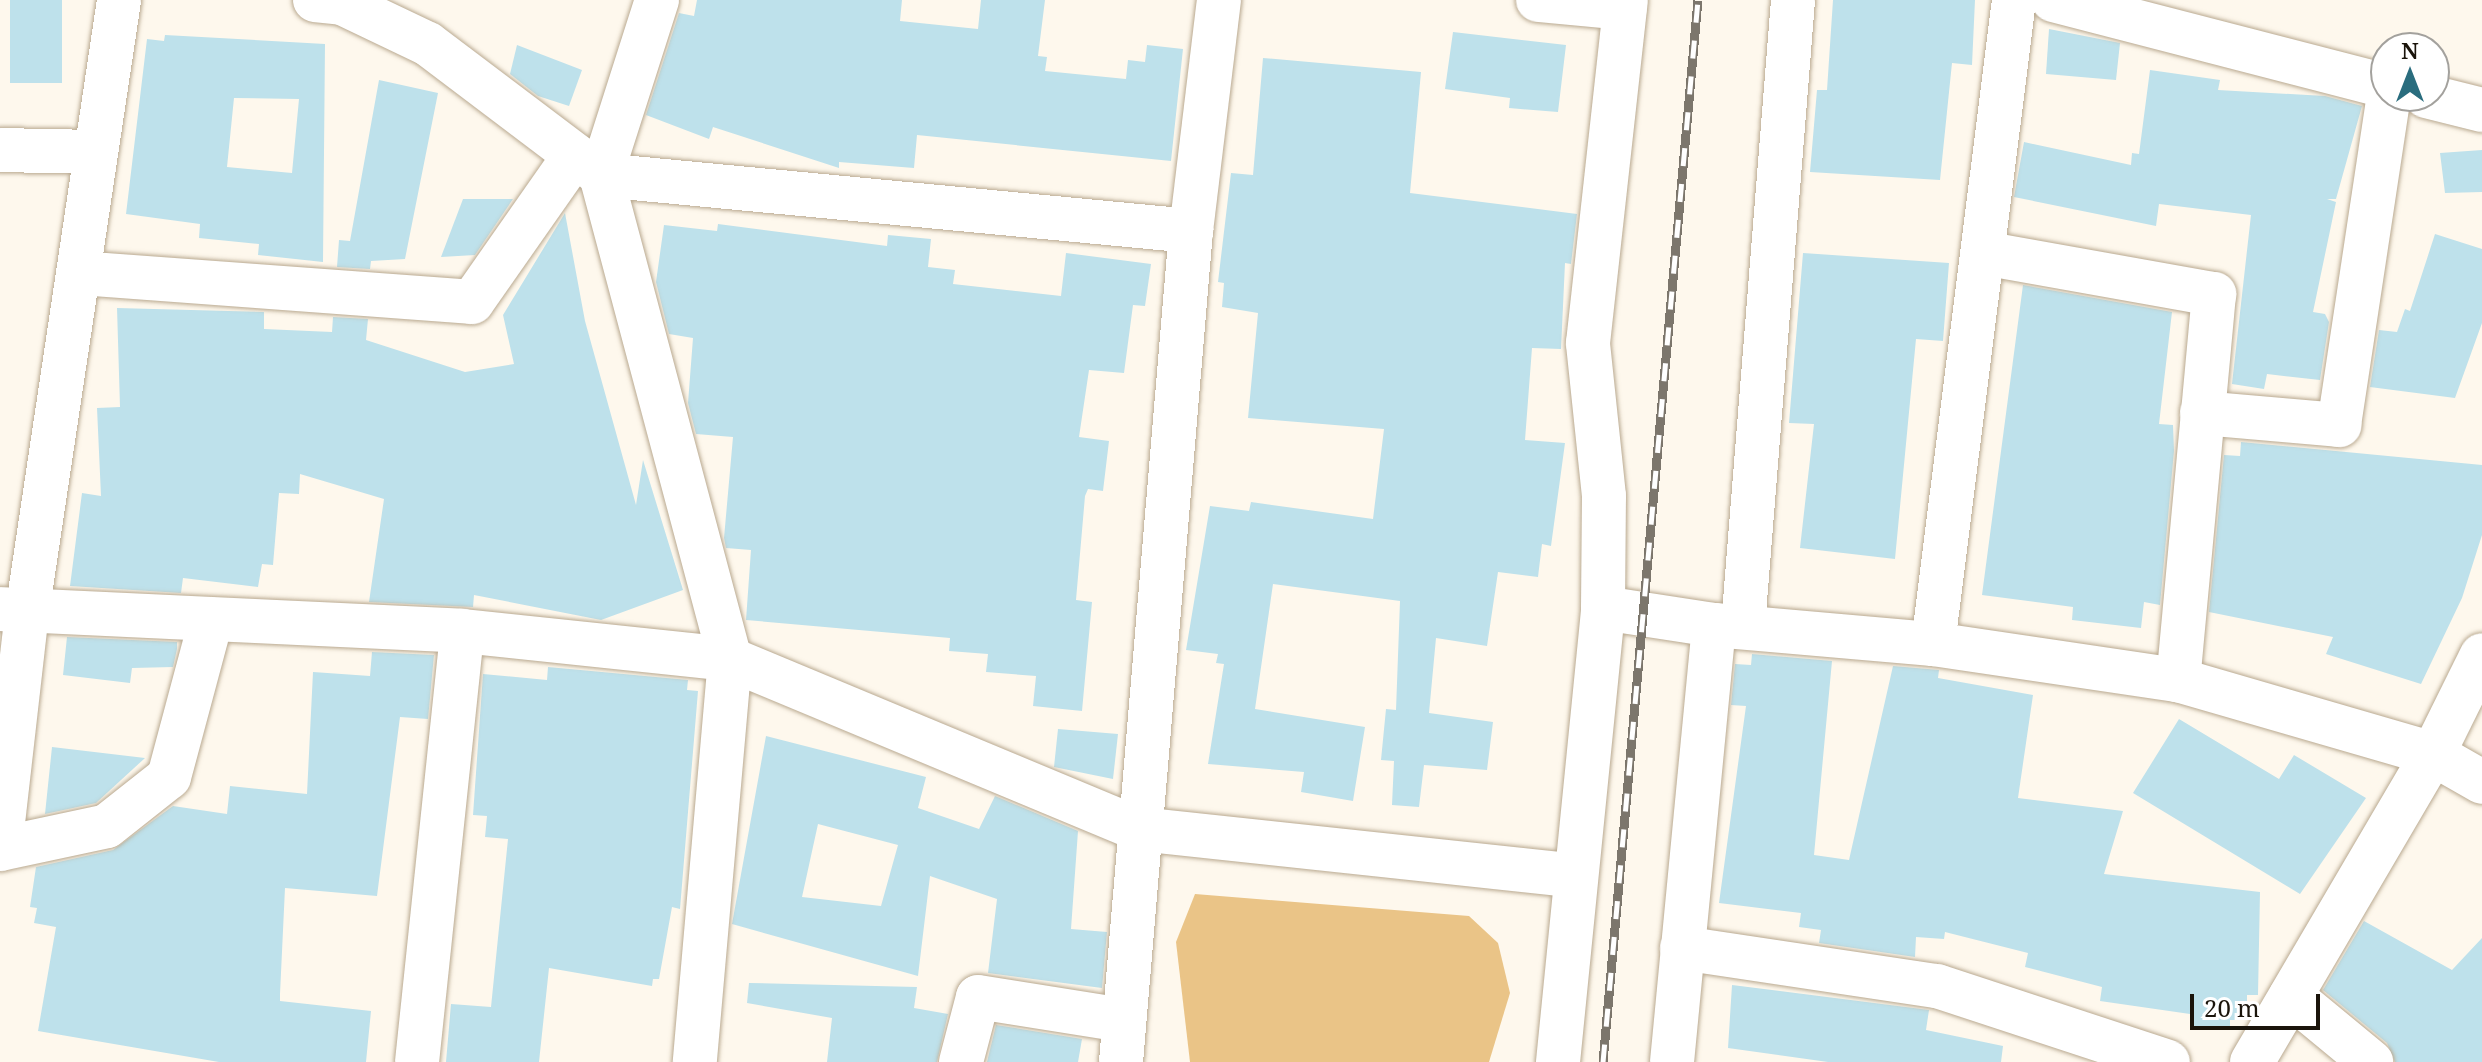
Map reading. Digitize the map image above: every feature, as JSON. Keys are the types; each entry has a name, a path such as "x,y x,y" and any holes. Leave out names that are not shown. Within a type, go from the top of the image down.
{"street":[{"path":"119,0 92,152 79,273 14,611 0,849 107,826 169,777 211,620"},
{"path":"315,0 342,3 428,44 588,165 1191,231"},
{"path":"79,273 472,302 588,165 657,0"},
{"path":"961,1062 978,997 1122,1041 1191,231 1219,0"},
{"path":"1538,0 1626,4 1588,343 1604,496 1603,608 1572,875 1558,1062"},
{"path":"1672,1062 1682,948 1729,626 1793,0"},
{"path":"1933,644 2014,0"},
{"path":"2053,0 2370,82"},
{"path":"2450,102 2482,110"},
{"path":"2202,413 2339,425 2387,112"},
{"path":"0,150 92,152"},
{"path":"588,165 730,659 695,1062"},
{"path":"1983,253 2214,294 2178,680"},
{"path":"1603,608 1729,626 1933,644 2178,680 2433,754 2482,782"},
{"path":"14,611 462,631 730,659 1139,829 1572,875"},
{"path":"417,1062 462,631"},
{"path":"2252,1062 2433,754 2482,655"},
{"path":"1682,948 1937,986 2168,1062"},
{"path":"2291,996 2371,1062"}],"shaded area":[{"path":"1195,894 1469,916 1498,943 1510,993 1489,1062 1190,1062 1176,942"}],"building":[{"path":"10,0 62,0 62,83 10,83"},
{"path":"697,0 902,0 900,21 978,29 981,0 1045,0 1038,56 1047,57 1045,71 1126,79 1128,60 1145,62 1147,45 1183,49 1171,161 917,135 914,168 839,162 839,168 713,127 709,139 646,115 679,13 694,16"},
{"path":"1833,0 1975,0 1972,65 1952,63 1940,180 1810,172 1817,90 1827,90"},
{"path":"2049,29 2120,43 2116,80 2046,74"},
{"path":"1453,32 1566,45 1558,112 1509,108 1510,98 1445,89"},
{"path":"165,35 325,44 323,262 258,255 259,244 199,238 200,224 126,214 147,39 164,41","holes":["234,98 299,99 292,173 227,167"]},
{"path":"517,45 582,70 569,106 538,96 510,74"},
{"path":"1263,58 1421,72 1410,193 1577,214 1571,264 1565,263 1561,349 1532,348 1525,440 1565,443 1551,546 1542,544 1538,577 1498,572 1487,646 1436,638 1429,713 1493,722 1487,770 1424,765 1419,807 1392,805 1394,761 1381,760 1386,709 1396,710 1400,601 1273,584 1255,709 1365,727 1353,801 1301,792 1304,772 1208,764 1224,664 1216,663 1218,654 1186,650 1210,506 1249,511 1251,502 1373,519 1384,429 1248,418 1258,313 1222,307 1224,283 1218,282 1231,173 1253,175"},
{"path":"2150,70 2220,80 2218,90 2325,96 2362,106 2336,199 2327,199 2336,202 2313,312 2325,314 2329,322 2320,380 2267,374 2264,389 2232,384 2251,215 2159,204 2156,226 2014,197 2024,142 2131,165 2132,153 2139,154"},
{"path":"379,80 438,93 405,259 371,261 370,269 337,267 339,240 350,241"},
{"path":"2482,150 2482,192 2445,193 2440,153"},
{"path":"463,199 513,199 475,255 441,257"},
{"path":"565,213 585,321 636,505 643,460 683,590 601,620 474,595 473,607 369,602 384,499 300,474 299,494 279,493 273,565 262,564 258,587 183,578 181,593 70,586 82,493 101,496 97,408 120,407 117,308 264,312 264,329 332,332 333,317 368,319 366,340 465,372 514,364 503,315"},
{"path":"718,224 887,246 888,235 931,239 928,267 955,270 953,284 1061,296 1066,253 1151,264 1145,306 1133,305 1124,373 1089,370 1079,437 1109,441 1103,491 1088,489 1085,496 1076,600 1092,602 1082,711 1033,706 1036,676 986,672 988,654 949,651 950,638 746,620 751,550 726,548 724,538 733,437 696,434 688,403 693,338 669,334 656,282 664,225 717,231"},
{"path":"2435,234 2482,249 2482,323 2455,398 2370,387 2379,330 2397,332 2405,309 2410,311"},
{"path":"1803,253 1949,263 1943,341 1916,339 1895,559 1800,548 1814,424 1789,423"},
{"path":"2023,285 2172,312 2159,424 2173,425 2174,451 2160,605 2144,602 2141,628 2072,620 2073,607 1982,595"},
{"path":"2241,442 2482,465 2482,535 2462,598 2421,684 2326,654 2333,637 2209,612 2224,455 2240,456"},
{"path":"67,637 177,642 177,649 173,667 132,668 130,683 63,675"},
{"path":"372,652 434,655 428,719 400,717 377,896 285,888 280,994 280,1001 371,1011 366,1062 219,1062 38,1031 56,927 34,923 37,908 30,907 36,867 113,850 173,806 227,814 230,786 307,794 313,672 370,676"},
{"path":"1752,654 1832,661 1814,855 1849,860 1893,666 1939,670 1938,678 2033,695 2018,798 2123,811 2104,874 2260,892 2258,995 2247,995 2247,1020 2230,1020 2230,1030 2190,1030 2190,1014 2100,1001 2102,987 2025,967 2028,953 1945,932 1944,939 1916,937 1915,957 1819,943 1821,930 1799,927 1801,913 1719,903 1746,706 1731,705 1735,664 1751,665"},
{"path":"548,667 688,680 687,690 698,691 680,909 672,907 659,979 653,979 652,986 549,968 539,1062 446,1062 451,1004 491,1007 508,839 485,837 487,816 473,815 483,674 547,680"},
{"path":"2179,719 2279,779 2294,755 2366,798 2300,894 2133,793"},
{"path":"1058,729 1118,734 1113,779 1054,767"},
{"path":"766,736 926,777 918,808 979,829 995,796 1078,831 1071,929 1107,932 1102,988 988,973 997,899 930,876 918,976 732,924","holes":["818,824 898,845 881,906 802,897"]},
{"path":"52,747 145,758 96,803 45,814"},
{"path":"2364,921 2452,970 2482,938 2482,1062 2395,1062 2387,1043 2323,990"},
{"path":"749,983 917,987 914,1008 948,1014 937,1062 827,1062 832,1018 747,1003"},
{"path":"1732,985 1929,1010 1926,1030 2003,1046 2001,1062 1828,1062 1728,1048"},
{"path":"996,1025 1082,1039 1078,1062 987,1062"}],"railway":[{"path":"1603,1062 1698,0"}]}
